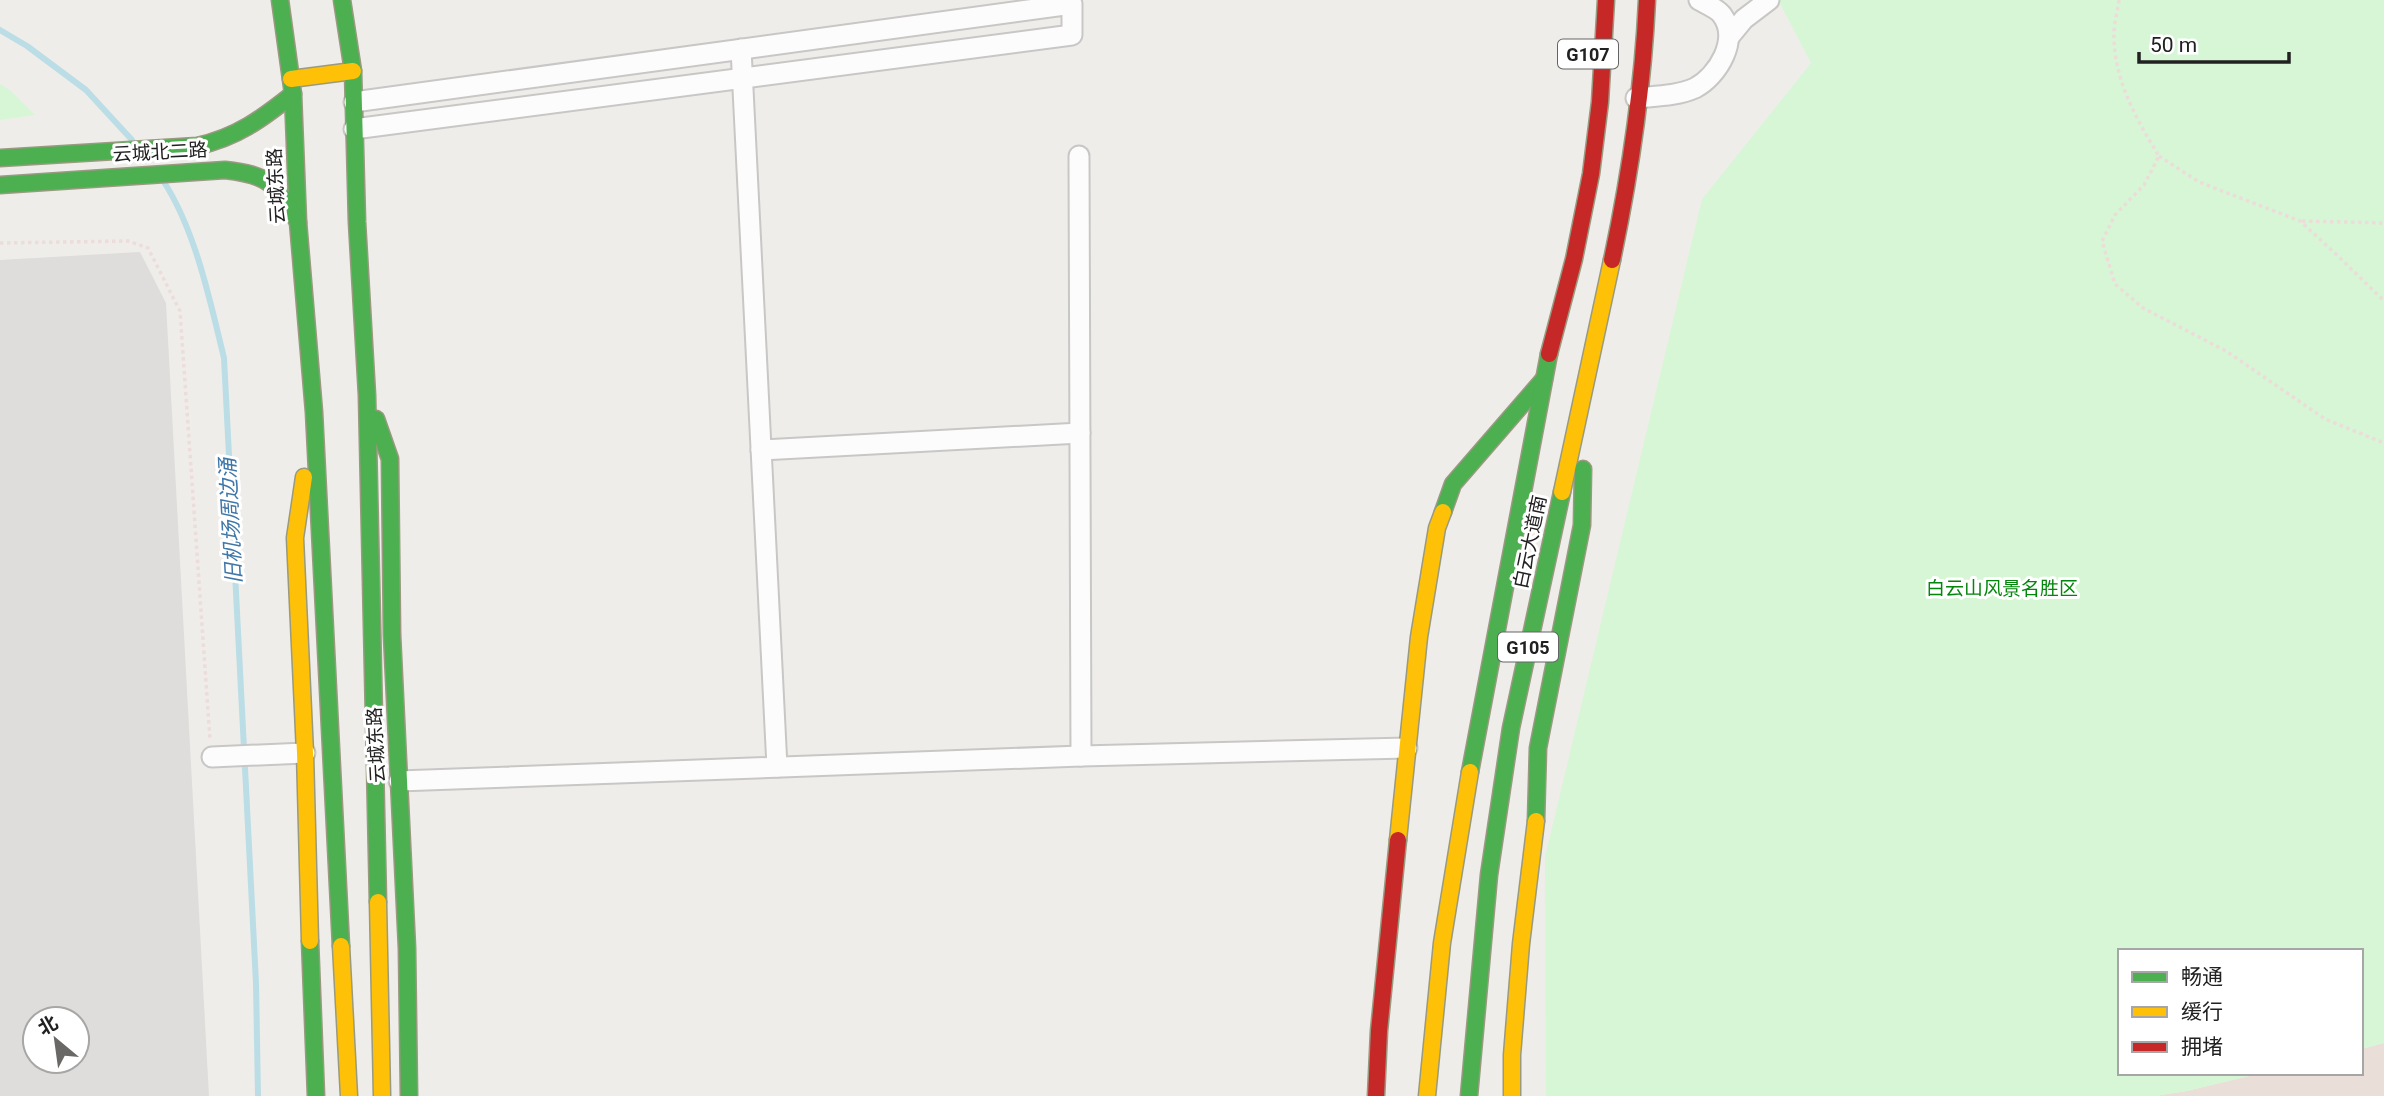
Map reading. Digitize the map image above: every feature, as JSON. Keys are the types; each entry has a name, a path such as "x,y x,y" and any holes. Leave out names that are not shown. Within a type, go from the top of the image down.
{"main road":[{"name":"云城东路","path":"280,0 292,86 298,222 314,412 321,597 349,1096"},
{"name":"云城东路","path":"342,0 353,71 357,222 368,395 382,1096"},
{"name":"白云大道南","path":"1427,1096 1442,943 1481,704 1551,342 1568,288 1591,180 1600,107 1606,0"},
{"name":"白云大道南","path":"1469,1096 1489,875 1511,728 1624,204 1645,47 1647,0"},
{"name":"白云大道南","path":"1586,44 1600,107"},
{"path":"292,86 353,71"},
{"name":"云城北二路","path":"8,157 197,146 222,142 256,125 292,86"},
{"path":"8,157 18,182"},
{"name":"云城北二路","path":"0,185 104,176 202,171 243,172 266,177 272,182 298,222"},
{"path":"1376,1096 1379,1031 1407,748 1419,638 1437,528 1453,484 1544,378"},
{"name":"云城东路","path":"368,395 390,459 392,635 407,948 409,1096"},
{"path":"1512,1096 1512,1055 1521,944 1536,830 1538,748 1582,525 1583,397"},
{"name":"云城东路","path":"314,412 295,538 316,1096"}],"street":[{"path":"1699,0 1722,15 1730,36"},
{"path":"1636,99 1682,93 1698,87 1712,76 1725,54 1730,36 1744,19 1769,0"},
{"path":"354,102 1072,4 1072,35 354,129"},
{"path":"741,49 777,767"},
{"path":"1079,156 1080,756"},
{"path":"761,450 1080,433"},
{"path":"399,781 1080,756 1407,748"},
{"path":"212,757 305,753"}],"path":[{"path":"2119,0 2114,33 2118,66 2134,117 2159,156 2199,182 2300,221 2384,223"},
{"path":"2159,156 2144,185 2115,215 2102,241 2115,284 2143,308 2226,351 2325,419 2384,443"},
{"path":"2300,221 2384,301"},
{"path":"0,243 128,241 148,248 180,311 212,757"}],"shaded area":[{"path":"140,252 166,303 209,1096 0,1096 0,260"},
{"path":"2384,1043 2384,1096 2155,1096 2253,1075 2363,1075 2363,1048"}],"green space":[{"name":"白云山风景名胜区","path":"1778,0 2384,0 2384,1043 2363,1048 2363,949 2118,949 2118,1075 2253,1075 2155,1096 1546,1096 1545,857 1702,199 1811,63"},
{"path":"0,84 11,91 35,115 0,120"}],"waterway":[{"name":"旧机场周边涌","path":"0,30 27,46 86,90 132,140"},
{"name":"旧机场周边涌","path":"164,182 193,245 224,358 256,983 258,1096"}],"traffic: fast":[{"path":"280,0 293,94 298,222 314,412 341,946"},
{"path":"342,0 353,71 357,222 367,395 378,902"},
{"path":"0,158 197,146 224,138 248,126 293,94"},
{"path":"0,185 225,170 253,175 270,184 298,222"},
{"path":"1470,772 1549,354"},
{"path":"1443,512 1453,484 1544,379"},
{"path":"376,419 390,459 392,635 407,948 409,1096"},
{"path":"1536,821 1538,748 1582,525 1583,469"},
{"path":"1469,1096 1489,875 1511,728 1562,492"},
{"path":"310,941 316,1096"}],"traffic: slow":[{"path":"291,79 353,71"},
{"path":"1562,492 1612,260"},
{"path":"304,477 295,538 310,941"},
{"path":"1398,840 1419,637 1437,528 1443,512"},
{"path":"1427,1096 1442,943 1470,772"},
{"path":"1512,1096 1512,1055 1521,944 1536,821"},
{"path":"378,902 382,1096"},
{"path":"341,946 349,1096"}],"traffic: jam":[{"path":"1549,354 1574,259 1591,174 1600,102 1606,0"},
{"path":"1612,260 1635,131 1647,0"},
{"path":"1376,1096 1379,1031 1398,840"}]}
